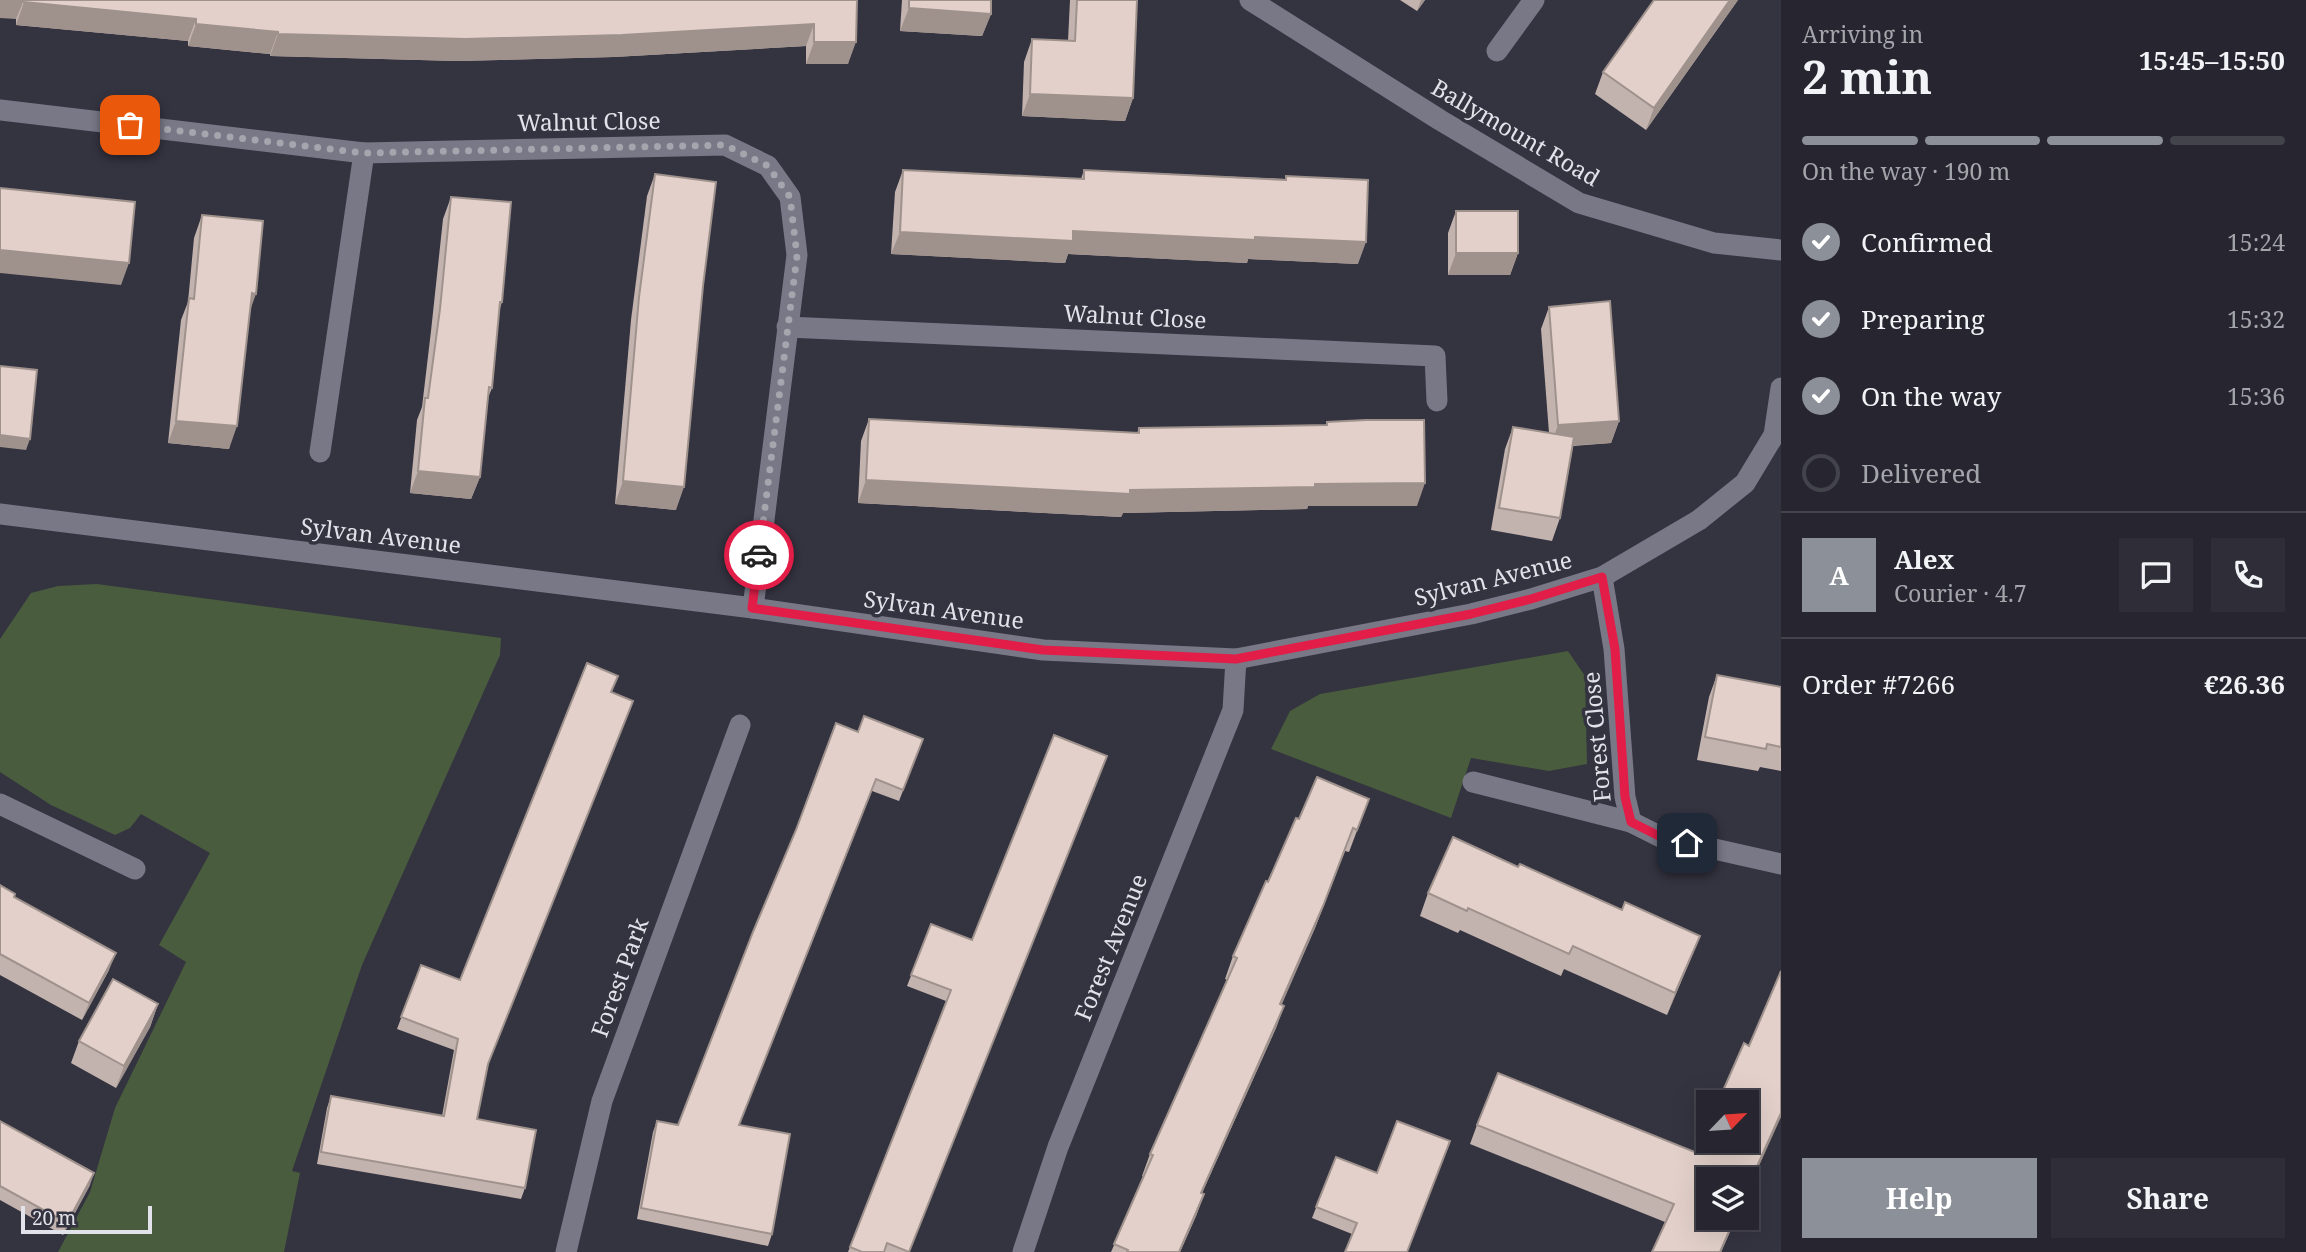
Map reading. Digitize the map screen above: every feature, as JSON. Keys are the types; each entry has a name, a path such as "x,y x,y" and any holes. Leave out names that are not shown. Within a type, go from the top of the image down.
{"street":[{"name":"Ballymount Road","path":"1250,0 1440,120 1579,202 1714,243 1781,250"},
{"path":"1497,51 1534,0"},
{"name":"Walnut Close","path":"0,110 364,153 725,145 768,166 790,197 797,256 752,608"},
{"path":"320,452 364,153"},
{"name":"Walnut Close","path":"787,327 1435,356 1437,401"},
{"name":"Sylvan Avenue","path":"0,515 752,608 1043,650 1236,659 1471,614 1602,577 1699,520 1745,483 1778,435 1781,388"},
{"name":"Forest Close","path":"1602,577 1615,649 1625,797 1631,822 1661,837 1781,864"},
{"name":"Forest Avenue","path":"1023,1252 1058,1147 1233,710 1236,659"},
{"name":"Forest Park","path":"566,1252 602,1101 740,725"},
{"path":"1473,782 1631,822"},
{"path":"0,804 135,869"}],"green space":[{"path":"97,584 501,638 500,655 362,965 292,1171 300,1173 284,1252 58,1252 90,1192 115,1108 186,962 159,945 210,853 141,814 130,828 115,835 51,805 0,772 0,639 31,593 58,586"},
{"path":"1568,651 1585,676 1587,764 1549,771 1471,758 1451,818 1271,749 1290,711 1320,694"}],"building":[{"path":"24,0 857,0 856,42 814,42 814,24 622,35 466,39 278,34 196,24 196,19"},
{"path":"909,0 991,0 991,14 909,8"},
{"path":"1077,0 1137,0 1133,98 1030,94 1032,39 1075,41"},
{"path":"1654,0 1730,0 1654,108 1603,72"},
{"path":"903,170 1084,179 1084,170 1286,180 1286,176 1368,180 1366,242 1255,237 1255,240 1073,231 1073,241 900,232"},
{"path":"655,174 716,182 684,487 623,481 639,297"},
{"path":"0,188 135,202 129,263 0,250"},
{"path":"451,197 511,202 502,302 492,388 489,387 480,477 418,471 425,398 428,398 440,309"},
{"path":"1456,211 1518,211 1518,253 1456,253"},
{"path":"202,215 263,221 256,294 252,293 237,426 176,421 189,298 194,299"},
{"path":"1610,301 1619,421 1558,425 1549,307"},
{"path":"0,366 37,370 30,439 0,435"},
{"path":"869,419 1139,433 1139,428 1327,425 1327,422 1424,420 1425,483 1130,490 1130,494 866,480"},
{"path":"1513,427 1574,437 1560,518 1499,508"},
{"path":"587,663 618,676 611,692 633,701 488,1064 477,1119 536,1130 525,1188 321,1152 331,1096 444,1116 458,1039 401,1017 421,965 460,980"},
{"path":"1717,675 1781,687 1781,747 1767,744 1766,749 1705,737"},
{"path":"864,716 923,739 903,790 876,779 739,1125 790,1134 772,1234 641,1208 657,1121 678,1125 836,723 858,732"},
{"path":"1054,735 1107,756 909,1252 887,1243 884,1252 862,1252 850,1247 951,990 911,975 931,924 972,940"},
{"path":"1317,777 1369,799 1357,830 1353,828 1323,906 1280,1004 1284,1006 1201,1193 1204,1194 1179,1252 1127,1252 1128,1250 1114,1244 1153,1155 1150,1154 1237,958 1233,956 1266,881 1268,882 1296,818 1299,819"},
{"path":"1453,837 1622,910 1625,902 1700,936 1675,993 1573,946 1569,954 1468,908 1467,911 1428,893"},
{"path":"0,885 15,894 14,897 116,953 89,1003 0,954"},
{"path":"1781,971 1781,1113 1757,1167 1696,1167 1696,1230 1730,1230 1720,1252 1652,1252 1674,1204 1477,1125 1498,1073 1696,1153 1759,1153 1759,1090 1723,1090 1744,1043 1749,1046"},
{"path":"113,979 158,1004 124,1066 79,1041"},
{"path":"0,1121 94,1173 67,1223 0,1186"},
{"path":"1397,1121 1450,1141 1407,1252 1345,1252 1357,1223 1316,1207 1336,1157 1377,1173"}],"way so far":[{"path":"130,125 364,153 725,145 768,166 790,197 797,256 759,555"}],"route":[{"path":"759,555 752,608 1043,650 1236,659 1471,614 1602,577 1615,649 1625,797 1631,822 1661,837 1687,843"}]}
